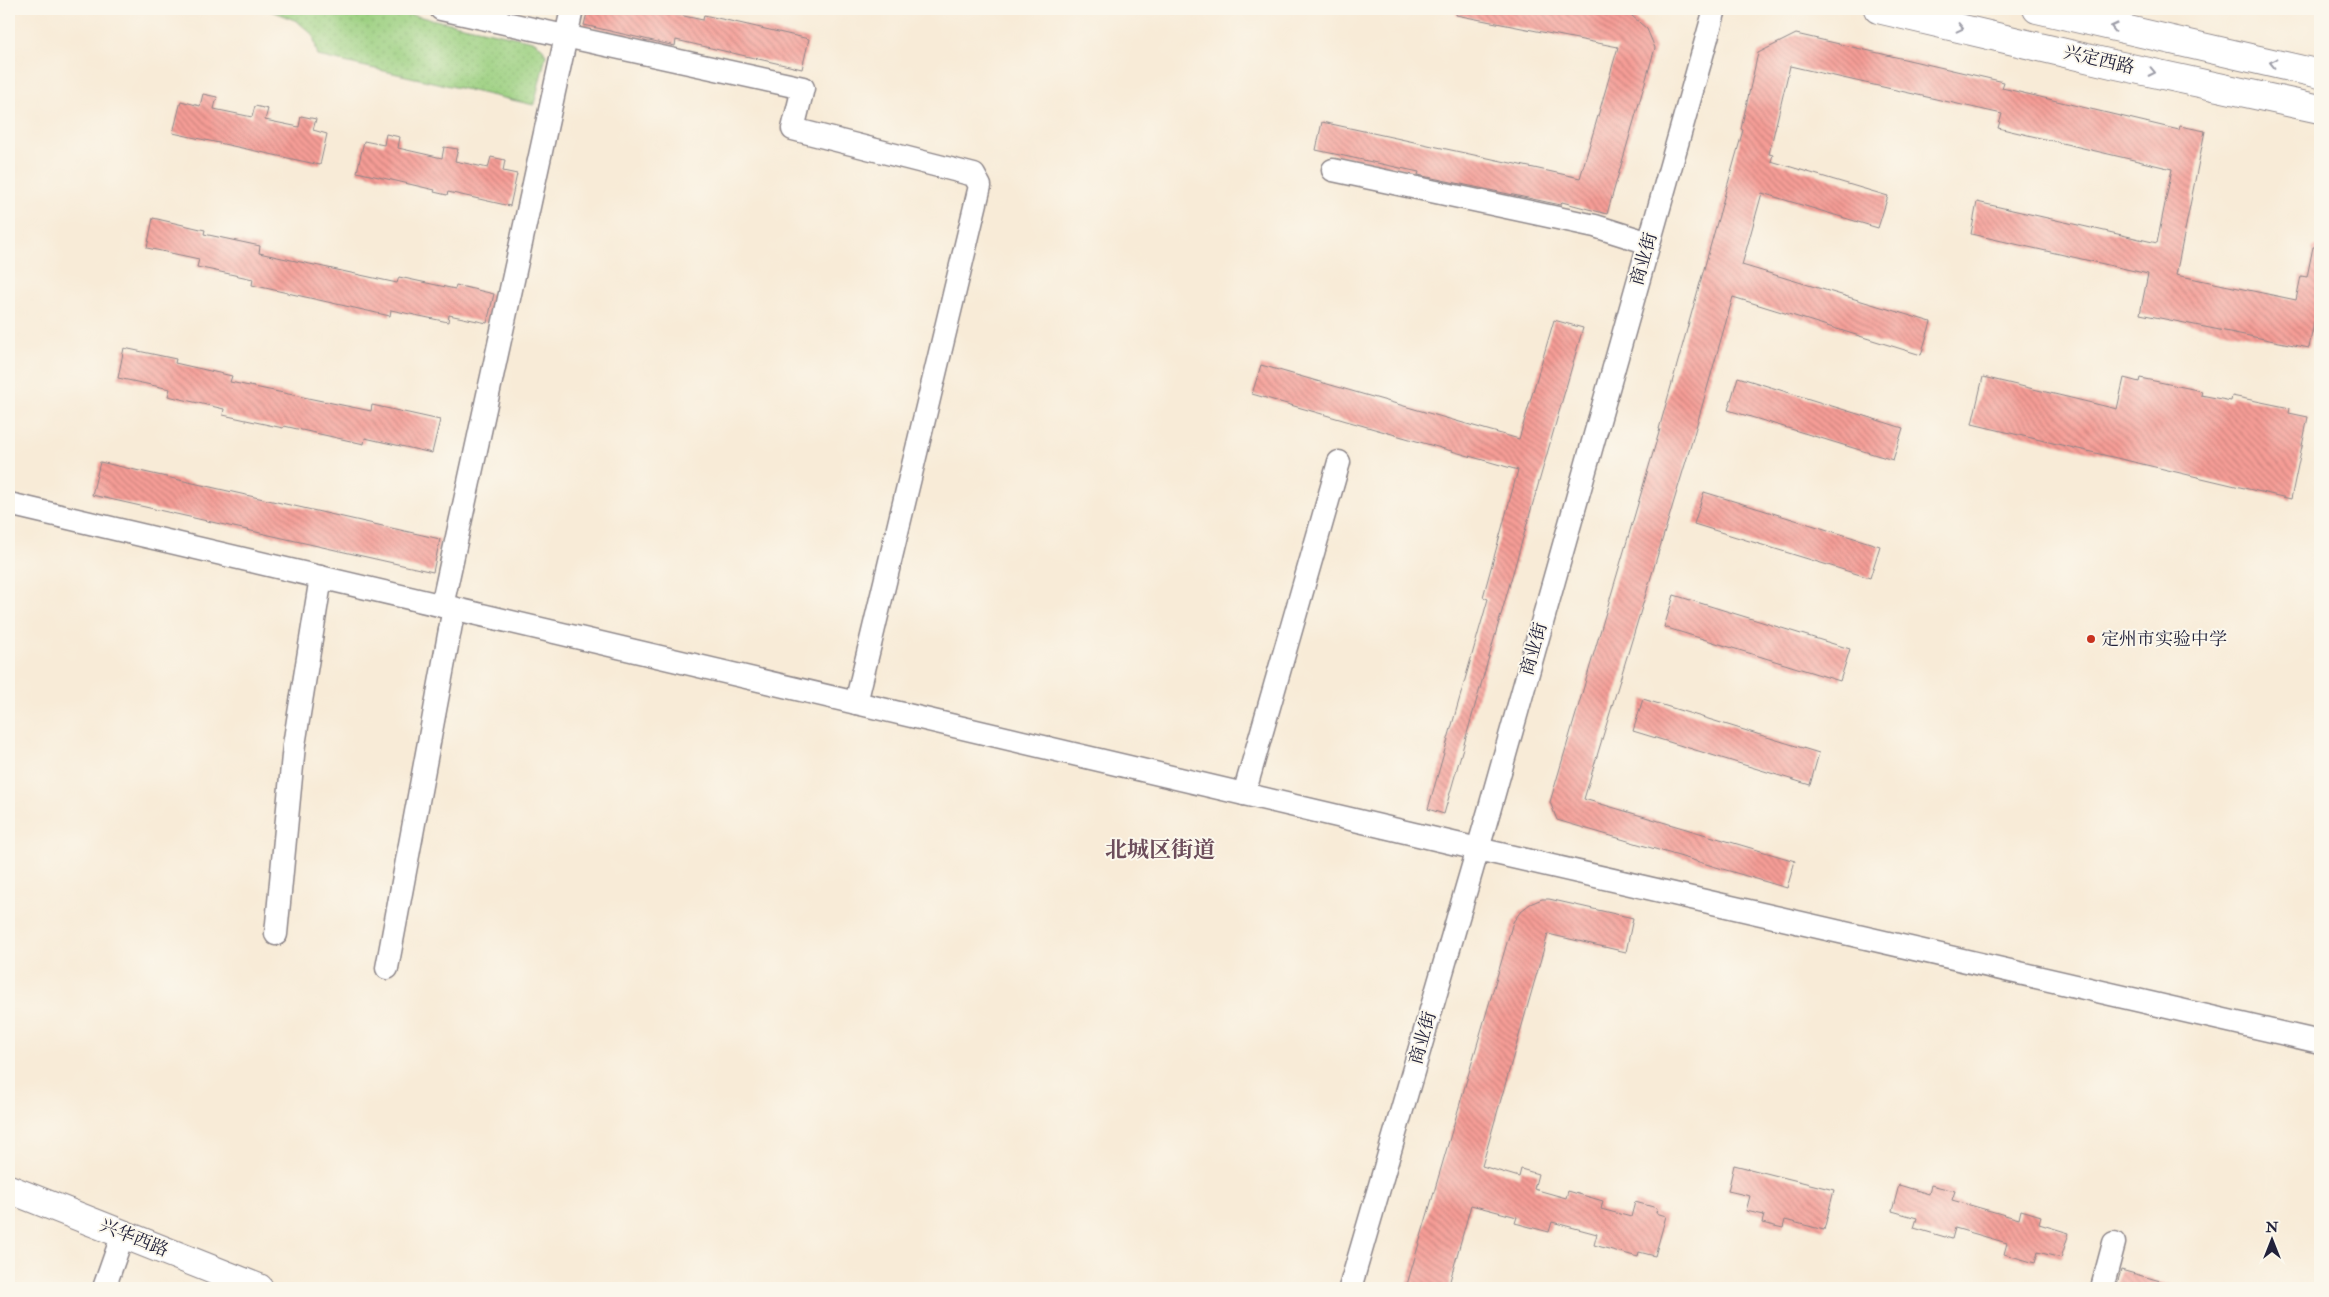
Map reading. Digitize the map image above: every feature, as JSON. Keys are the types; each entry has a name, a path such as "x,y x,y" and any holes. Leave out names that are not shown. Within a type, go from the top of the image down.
{"main road":[{"name":"兴定西路","path":"1878,9 2320,109"},
{"name":"兴定西路","path":"2037,9 2320,74"},
{"name":"兴华西路","path":"9,1189 259,1288"}],"street":[{"path":"441,9 804,88 793,129 974,175 980,186 856,703"},
{"path":"387,968 448,607 572,9"},
{"name":"商业街","path":"1350,1288 1478,849 1715,9"},
{"path":"1333,170 1595,226 1649,243"},
{"path":"1244,794 1339,462"},
{"path":"9,504 1478,849 2320,1042"},
{"path":"276,934 294,745 321,577"},
{"path":"104,1288 123,1234"},
{"path":"2102,1288 2114,1243"}],"green space":[{"path":"266,9 384,9 533,41 542,47 546,55 534,105 318,56 313,35 297,21"}],"building":[{"path":"588,9 650,9 703,20 704,15 809,39 802,69 676,40 675,46 584,25"},
{"path":"1457,9 1624,9 1647,29 1655,48 1607,214 1562,202 1561,205 1418,175 1419,172 1316,150 1322,122 1580,178 1618,47 1456,15"},
{"path":"1796,34 2004,82 2002,88 2179,130 2180,126 2205,131 2176,275 2296,300 2301,276 2307,277 2313,247 2320,247 2320,291 2309,348 2140,314 2148,274 1971,234 1977,202 2157,243 2172,169 1998,128 2002,114 1790,66 1769,154 1773,155 1771,161 1888,196 1878,228 1762,193 1742,265 1931,322 1921,355 1733,297 1693,438 1584,799 1795,861 1787,888 1557,820 1550,802 1660,429 1743,130 1741,129 1758,53"},
{"path":"203,94 217,97 214,109 252,117 255,106 268,109 265,120 299,127 301,116 316,119 313,130 327,134 320,165 173,133 181,101 200,106"},
{"path":"386,134 400,137 398,148 442,158 444,147 458,149 455,161 488,168 491,157 505,160 503,171 517,174 510,206 448,192 447,195 434,192 435,190 357,172 364,141 384,145"},
{"path":"153,218 205,230 204,234 260,246 259,253 397,283 399,277 455,289 456,285 494,294 487,323 449,315 448,322 391,310 390,316 252,285 253,279 197,267 199,259 147,248"},
{"path":"1554,320 1583,328 1444,814 1428,809 1488,599 1483,597 1518,470 1252,394 1261,365 1519,439"},
{"path":"124,348 176,359 175,363 232,376 230,382 371,411 372,405 440,420 432,453 365,438 364,444 284,426 283,428 223,415 224,409 168,396 170,389 118,378"},
{"path":"1738,377 1903,428 1893,460 1728,410"},
{"path":"1983,377 2117,409 2124,378 2139,382 2140,378 2202,391 2201,395 2231,401 2232,396 2290,408 2289,413 2308,417 2291,499 1972,424"},
{"path":"100,462 440,539 433,572 92,495"},
{"path":"1704,492 1880,546 1870,578 1694,524"},
{"path":"1674,595 1850,649 1840,681 1664,627"},
{"path":"1643,699 1819,753 1810,785 1633,731"},
{"path":"1542,899 1633,918 1626,952 1548,934 1482,1166 1519,1177 1521,1169 1538,1174 1534,1189 1566,1198 1568,1191 1603,1201 1601,1209 1631,1217 1635,1202 1657,1208 1656,1213 1666,1216 1655,1256 1639,1252 1638,1257 1594,1245 1597,1234 1552,1222 1549,1232 1515,1223 1517,1217 1471,1205 1448,1288 1406,1288 1513,922 1521,911 1530,904"},
{"path":"1734,1165 1834,1190 1824,1230 1785,1220 1783,1228 1762,1223 1764,1215 1746,1211 1750,1196 1728,1191"},
{"path":"1899,1185 1929,1194 1931,1185 1955,1191 1952,1200 2019,1219 2021,1210 2041,1216 2039,1224 2069,1233 2061,1258 2038,1252 2035,1263 2004,1254 2007,1243 1955,1228 1952,1239 1914,1228 1917,1218 1892,1211"},
{"path":"2121,1270 2171,1284 2170,1288 2116,1288"}],"place":[{"name":"定州市实验中学","path":"2091,639"}],"district":[{"name":"北城区街道","path":"1160,850"}]}
